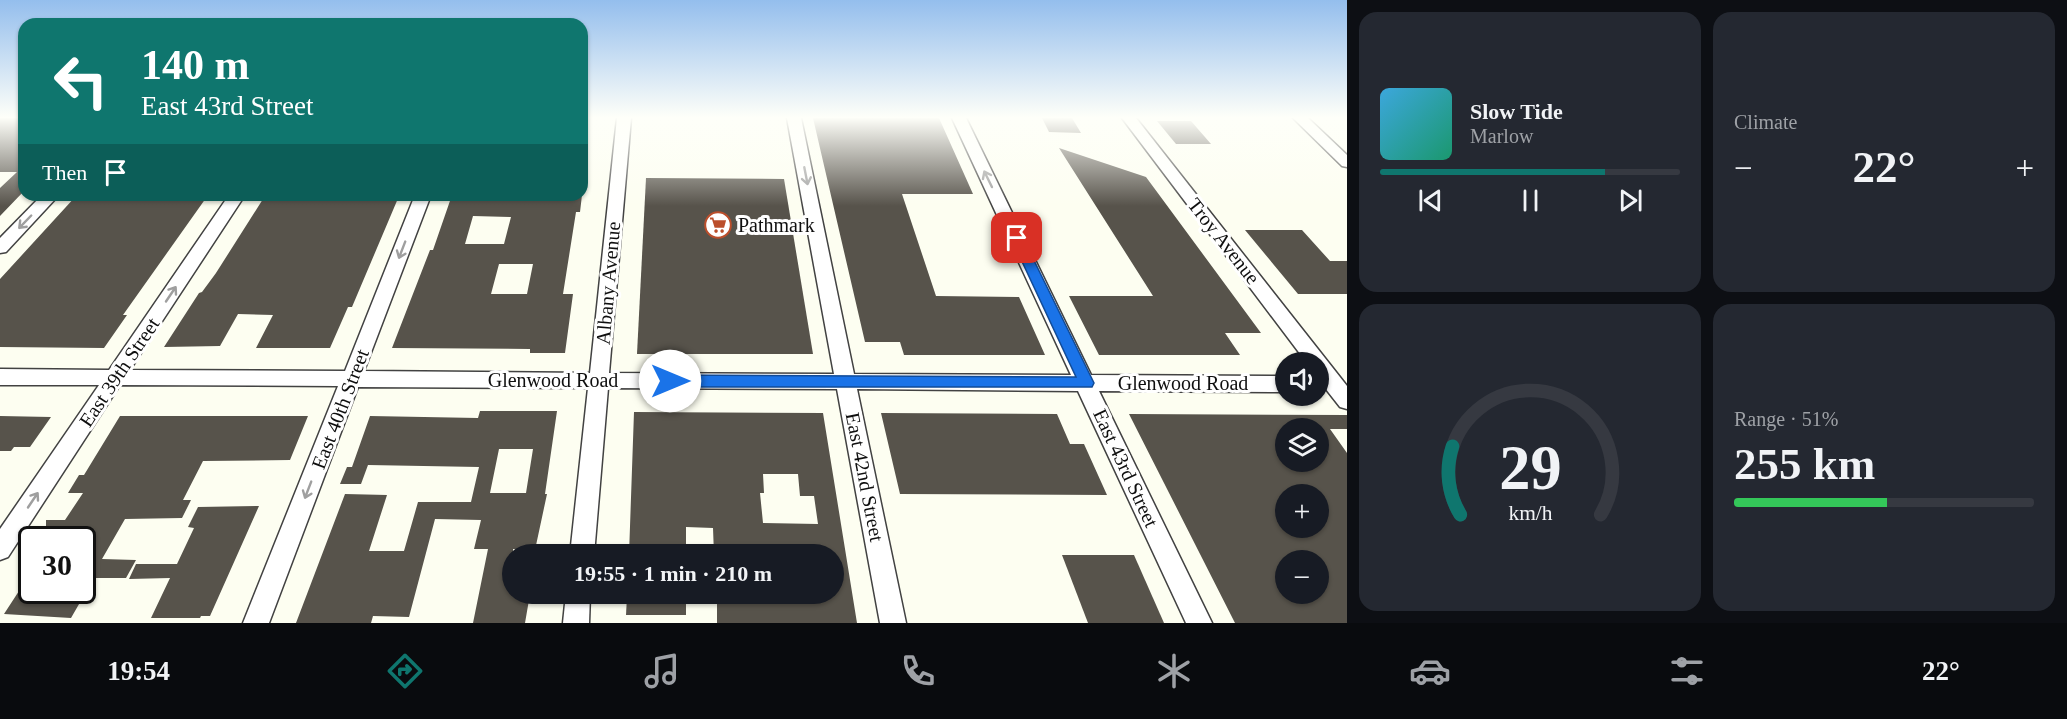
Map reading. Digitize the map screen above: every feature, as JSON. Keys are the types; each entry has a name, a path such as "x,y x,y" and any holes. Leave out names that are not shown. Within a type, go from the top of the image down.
{"street":[{"name":"Albany Avenue","path":"583,544 621,147"},
{"name":"East 42nd Street","path":"800,147 893,623"},
{"name":"East 43rd Street","path":"973,147 1199,623"},
{"name":"Troy Avenue","path":"1152,147 1310,352"},
{"path":"1330,147 1347,163"},
{"path":"0,248 45,201"},
{"name":"East 39th Street","path":"0,549 233,201"},
{"name":"East 40th Street","path":"256,623 421,201"},
{"name":"Glenwood Road","path":"0,377 1275,384"},
{"name":"Troy Avenue","path":"1333,384 1347,401"},
{"path":"576,623 577,604"}],"building":[{"path":"0,147 18,147 18,197 0,216 0,188 17,172 0,172"},
{"path":"820,147 952,147 973,194 902,194 936,296 1019,297 1045,355 904,355 900,342 865,342"},
{"path":"1059,148 1146,177 1261,333 1225,333 1240,355 1099,355 1069,296 1153,296"},
{"path":"646,178 784,179 813,354 637,354"},
{"path":"71,201 204,201 123,315 127,315 104,348 0,347 0,279"},
{"path":"262,201 397,201 352,307 348,307 330,348 256,348 273,315 238,314 220,346 164,347 199,293 216,273"},
{"path":"450,201 581,201 580,212 576,212 563,294 573,294 565,353 530,353 530,349 392,348 430,250 433,250","holes":["473,216 511,217 504,244 465,244","499,264 533,264 527,294 491,294"]},
{"path":"1245,230 1302,230 1330,261 1347,261 1347,294 1298,294"},
{"path":"480,411 557,411 545,494 547,494 536,544 502,544 502,604 528,604 525,623 473,623 488,549 474,549 481,520 435,519 409,617 373,616 371,623 296,623 345,494 387,495 369,551 404,551 418,502 471,502 479,467 368,465 361,484 340,484 347,467 352,467 370,416 478,418","holes":["499,449 533,449 526,493 490,493"]},
{"path":"634,412 823,413 857,623 717,623 717,604 844,604 844,544 714,544 713,528 686,527 686,544 629,544","holes":["763,474 798,474 800,496 814,496 818,524 763,523 760,493 764,493"]},
{"path":"881,413 1057,414 1070,444 1084,444 1107,495 900,494"},
{"path":"1129,414 1347,415 1347,429 1330,429 1347,453 1347,623 1235,623"},
{"path":"0,416 51,417 30,447 14,447 11,451 0,451"},
{"path":"120,416 308,416 290,460 203,461 183,500 191,500 182,518 125,519 102,559 136,560 126,578 96,578 96,526 46,526 46,520 65,520 83,493 68,493 79,475 84,475"},
{"path":"259,506 210,616 151,618 170,578 129,579 136,564 177,564 194,528 188,527 198,507"},
{"path":"1062,555 1134,555 1164,623 1088,623"},
{"path":"18,592 18,604 79,604 71,618 4,614"},
{"path":"627,604 686,604 686,615 626,615"}],"place":[{"name":"Pathmark","path":"718,225"}],"route":[{"path":"670,381 1086,383 1017,238"}]}
